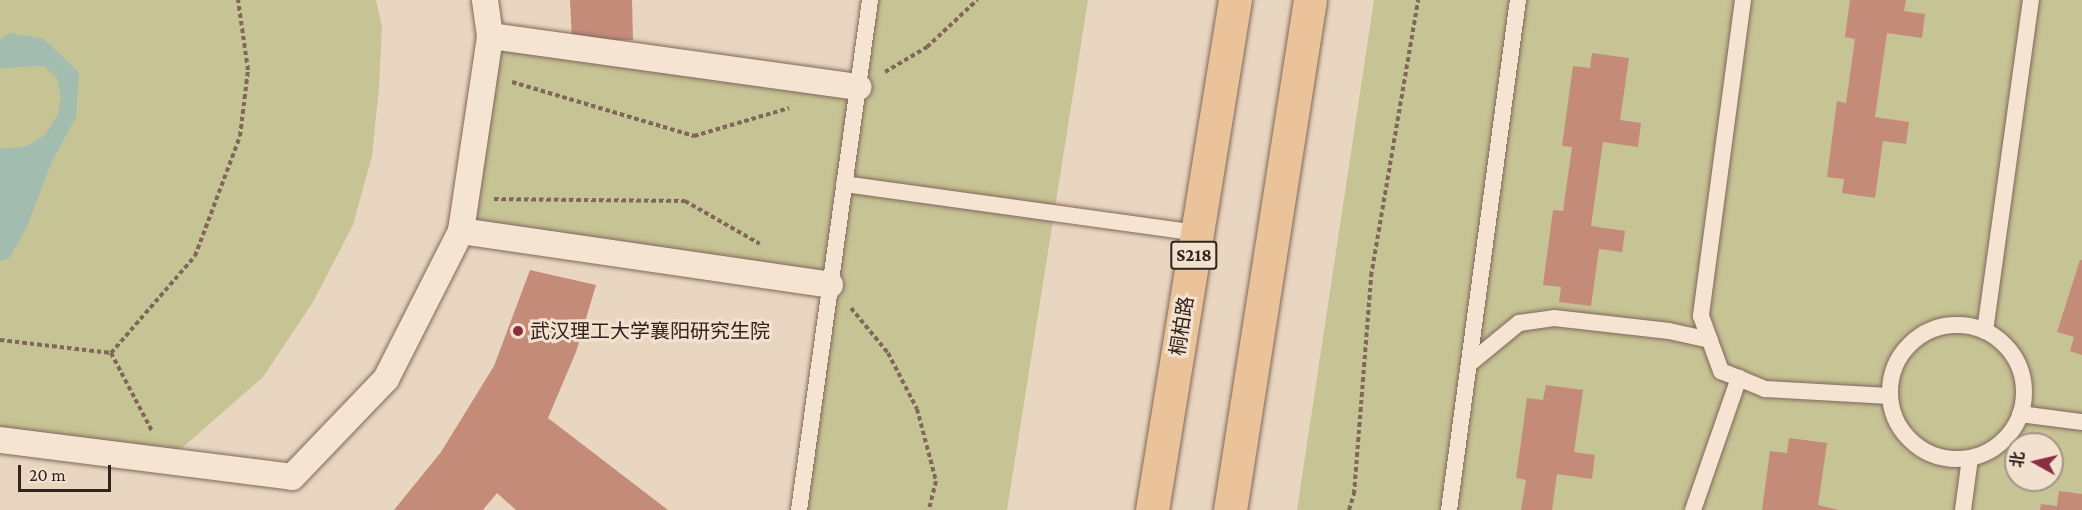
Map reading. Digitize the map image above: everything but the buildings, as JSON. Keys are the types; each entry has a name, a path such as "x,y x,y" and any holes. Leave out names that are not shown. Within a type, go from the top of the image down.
{"main road":[{"name":"桐柏路","path":"1152,510 1235,0"},
{"path":"1230,510 1310,0"}],"street":[{"path":"0,440 292,477 386,379 461,231 490,36 484,0"},
{"path":"490,36 858,87"},
{"path":"461,231 830,285"}],"lane":[{"path":"799,510 870,0"},
{"path":"1449,510 1518,0"},
{"path":"1743,0 1701,316 1721,371 1766,389 1890,396"},
{"path":"1985,331 2031,0"},
{"path":"844,184 1198,233"},
{"path":"1469,364 1519,323 1554,318 1670,331 1710,340"},
{"path":"1954,324 1985,331 2010,350 2020,368 2024,391 2020,414 2009,434 1991,450 1970,458 1947,458 1925,451 1907,436 1895,417 1890,396 1892,375 1901,355 1915,339 1933,329 1954,324"},
{"path":"1694,510 1739,378"},
{"path":"2020,414 2082,422"},
{"path":"1963,510 1970,458"}],"path":[{"path":"111,353 195,256 240,136 248,70 237,0"},
{"path":"858,87 927,47 977,0"},
{"path":"1349,510 1354,494 1371,276 1418,0"},
{"path":"485,74 694,136 792,107"},
{"path":"466,199 685,201 768,249"},
{"path":"830,285 888,353 917,409 936,481 929,510"},
{"path":"0,340 111,353"},
{"path":"111,353 167,461"}],"shaded area":[{"path":"0,0 376,0 382,26 372,156 353,225 313,302 263,377 167,461 0,440"},
{"path":"870,0 1088,0 1007,510 799,510 830,285 461,231 490,36 857,87"},
{"path":"1374,0 2082,0 2082,510 1297,510"},
{"path":"9,33 44,39 79,73 76,117 52,161 27,226 10,257 0,261 0,149 27,146 45,135 58,114 61,96 57,78 44,66 0,68 0,40"}],"place":[{"name":"武汉理工大学襄阳研究生院","path":"518,331"}]}
